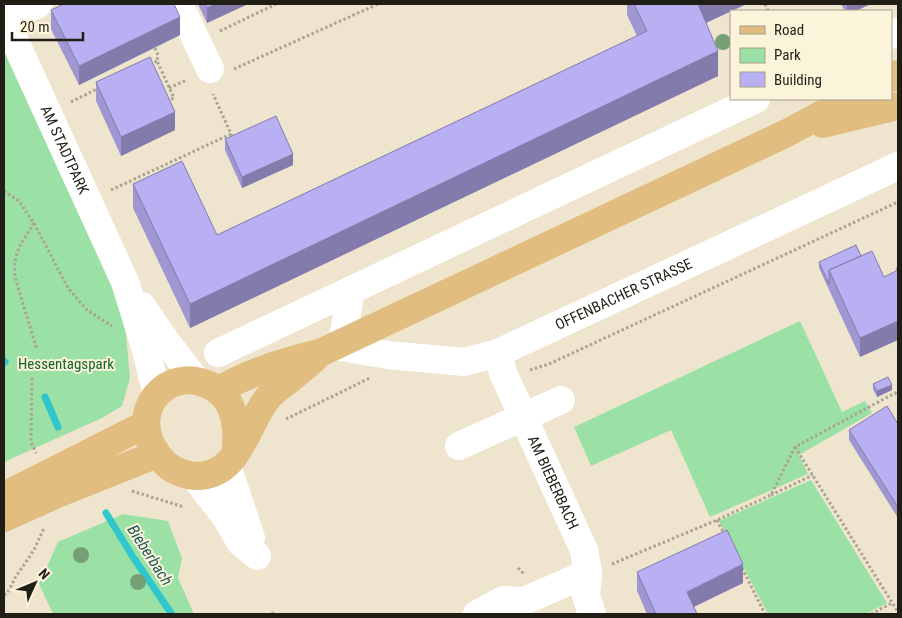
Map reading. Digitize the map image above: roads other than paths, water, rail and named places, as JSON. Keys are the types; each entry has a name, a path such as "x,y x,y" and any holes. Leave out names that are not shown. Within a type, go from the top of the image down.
{"main road":[{"name":"OFFENBACHER STRASSE","path":"207,385 236,380 288,360 333,347 787,133 848,100"},
{"name":"OFFENBACHER STRASSE","path":"787,133 898,106"},
{"name":"OFFENBACHER STRASSE","path":"231,460 259,409 268,397 333,347"},
{"path":"181,381 207,385 228,400 234,413 237,440 231,460 215,473 206,476 194,476 167,466 157,454 148,440 147,414 157,395 168,386 181,381"},
{"path":"4,496 146,424"},
{"path":"4,518 62,492 157,454"}],"street":[{"path":"4,18 38,4"},
{"path":"179,4 197,42 218,77"},
{"name":"AM STADTPARK","path":"4,18 125,282 146,350 157,395"},
{"path":"218,353 754,100"},
{"name":"OFFENBACHER STRASSE","path":"333,347 388,355 464,362 498,353 898,166"},
{"name":"AM STADTPARK","path":"125,282 164,340 207,385"},
{"path":"333,347 351,290"},
{"name":"AM BIEBERBACH","path":"498,353 506,379 584,550 588,573 586,596 592,614"},
{"path":"459,446 561,400"},
{"path":"194,476 225,516 242,543 257,556 231,460"},
{"path":"477,614 504,600 517,607 588,573"}],"waterway":[{"name":"Bieberbach","path":"45,397 58,427"},
{"name":"Bieberbach","path":"106,513 171,613"}],"park label":[{"name":"Hessentagspark","path":"66,364"}]}
